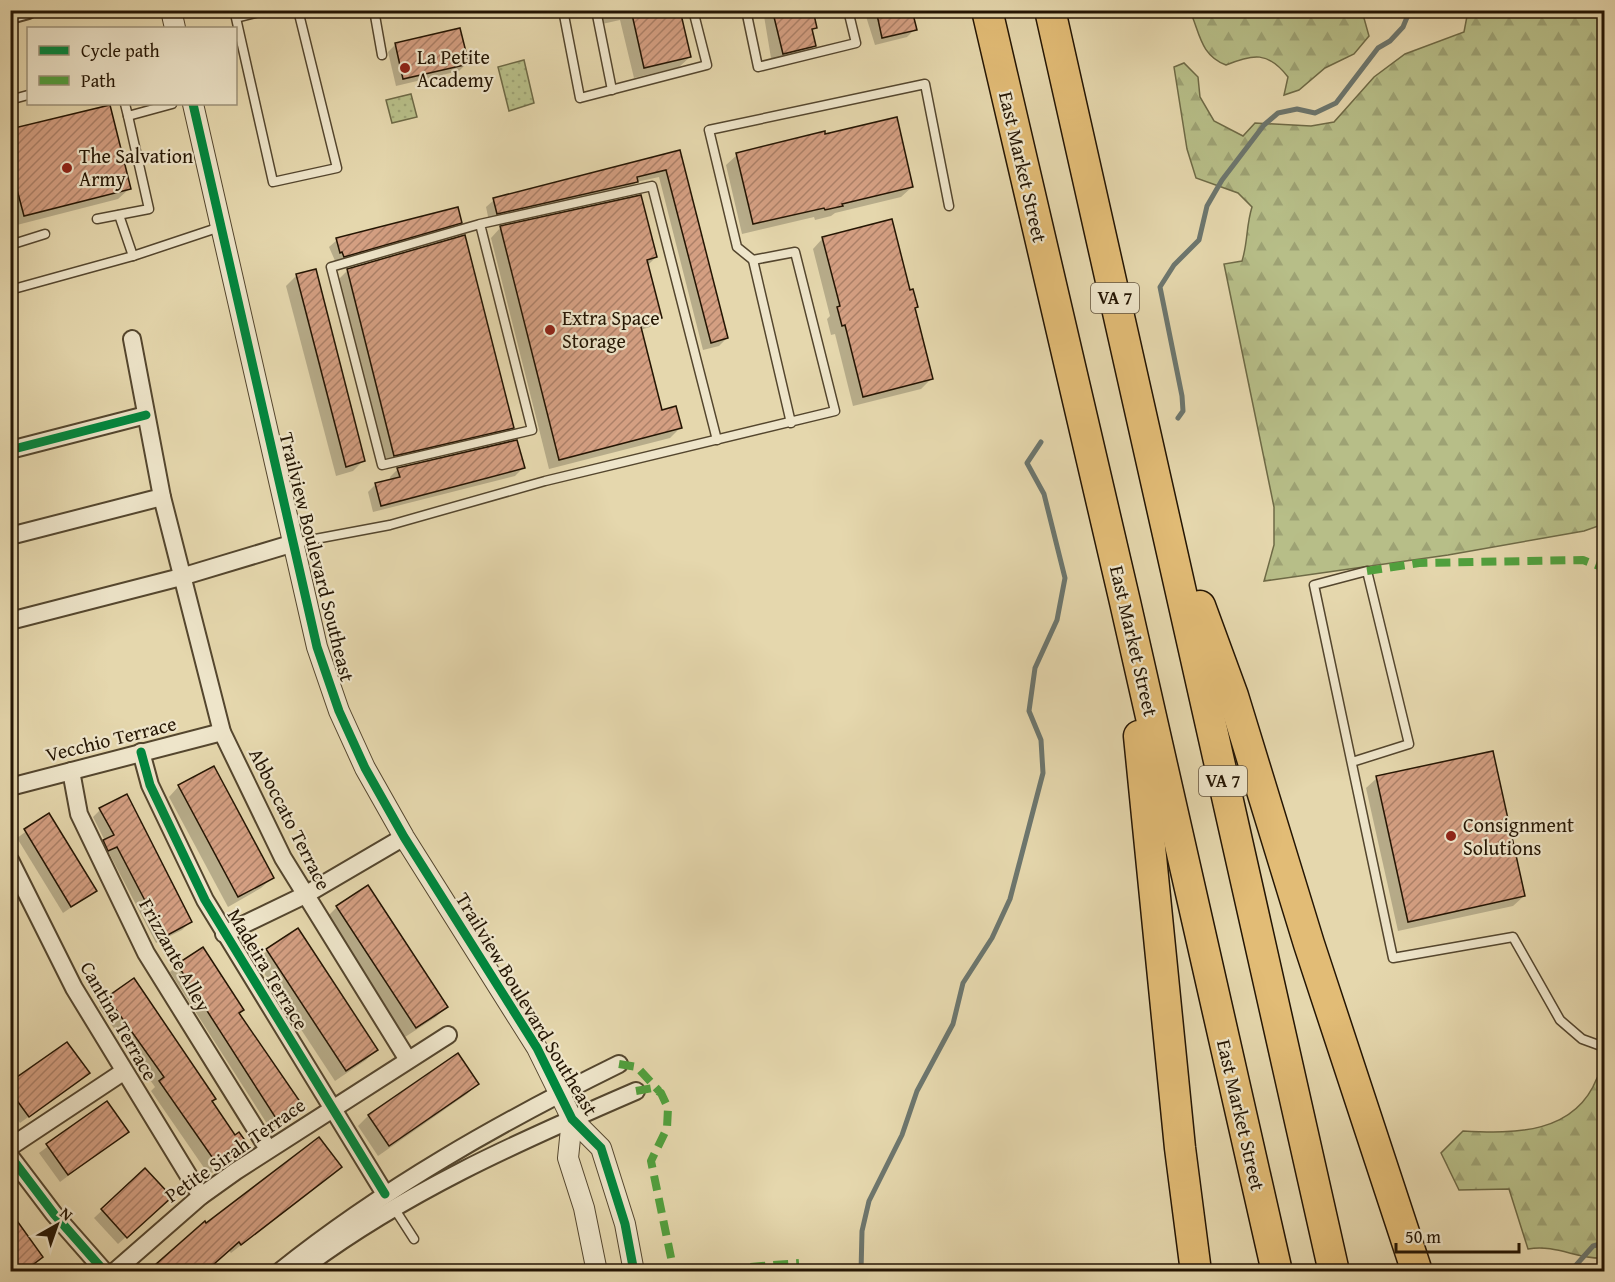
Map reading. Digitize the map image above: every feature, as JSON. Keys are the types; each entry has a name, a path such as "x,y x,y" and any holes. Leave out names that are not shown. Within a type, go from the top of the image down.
{"highway":[{"name":"East Market Street","path":"987,10 1125,602 1277,1272"},
{"name":"VA 7","path":"1050,10 1334,1272"},
{"path":"1158,491 1233,696 1309,944 1416,1272"},
{"path":"1125,602 1180,1148 1196,1272"}],"street":[{"path":"10,15 28,10"},
{"path":"171,10 175,27"},
{"name":"Trailview Boulevard Southeast","path":"193,105 317,647 339,711 365,768 404,837 537,1048 572,1119 601,1149 625,1224 634,1272"},
{"name":"Abboccato Terrace","path":"132,339 162,497 222,732 283,858 408,1060"},
{"path":"10,450 146,415"},
{"path":"10,536 162,497"},
{"path":"10,621 181,577 294,543"},
{"name":"Vecchio Terrace","path":"10,787 222,732"},
{"name":"Madeira Terrace","path":"141,752 150,785 205,900 389,1201"},
{"name":"Frizzante Alley","path":"71,771 79,814 146,953 268,1149"},
{"path":"224,934 305,895 404,837"},
{"name":"Cantina Terrace","path":"13,872 74,988 123,1072 201,1196"},
{"name":"Petite Sirah Terrace","path":"114,1272 201,1196 332,1107 448,1035"},
{"path":"279,1272 389,1201 481,1135 619,1064"},
{"path":"10,1148 123,1072"},
{"path":"298,1272 356,1230 389,1201 636,1091"},
{"name":"Trailview Boulevard Southeast","path":"572,1119 568,1158 584,1208 597,1272"},
{"path":"10,1156 54,1214 105,1272"}],"lane":[{"path":"267,10 236,18 273,182 337,168 298,10"},
{"path":"382,55 374,12 387,10"},
{"path":"562,10 580,98 707,65 693,10"},
{"path":"596,10 612,90"},
{"path":"746,10 758,67 856,43 848,10"},
{"path":"791,423 753,260 737,247 709,130 925,84 949,206"},
{"path":"17,99 27,95"},
{"path":"97,219 149,209 125,105"},
{"path":"128,116 168,105"},
{"path":"480,224 532,430 382,465 330,267 480,224 652,186 717,440"},
{"path":"119,215 133,256"},
{"path":"10,290 133,256 220,227"},
{"path":"10,245 45,234"},
{"path":"294,543 390,525 545,481 835,411 795,252 753,260"},
{"path":"1352,762 1409,744 1367,571 1314,585 1393,958 1513,937 1560,1020 1582,1039 1605,1047"},
{"path":"389,1201 414,1239"}],"green space":[{"path":"1190,11 1362,11 1369,36 1354,54 1325,68 1299,90 1284,95 1288,77 1267,59 1252,57 1226,65 1217,61 1202,42"},
{"path":"1468,11 1604,11 1604,524 1584,531 1448,555 1264,581 1274,545 1274,507 1224,264 1242,261 1252,207 1238,193 1196,178 1187,149 1174,67 1184,63 1198,77 1200,97 1214,121 1243,136 1255,123 1311,126 1334,122 1374,77 1405,54 1464,32"},
{"path":"524,60 534,103 509,111 498,67"},
{"path":"411,94 417,117 392,123 386,100"},
{"path":"1597,1078 1604,1079 1604,1258 1585,1257 1558,1250 1528,1249 1509,1189 1459,1190 1441,1153 1463,1131 1522,1130 1541,1127 1559,1120 1574,1110 1587,1096"}],"building":[{"path":"631,10 680,10 691,57 644,68"},
{"path":"776,10 813,10 817,28 812,29 816,46 783,54 774,17 777,16"},
{"path":"876,10 912,10 917,30 882,38"},
{"path":"460,28 469,64 403,79 395,43"},
{"path":"110,105 131,189 24,216 10,163 10,129"},
{"path":"897,117 913,187 842,204 843,206 753,224 736,153 825,131 825,134"},
{"path":"680,150 728,338 711,343 666,170 637,177 638,182 497,214 493,198"},
{"path":"641,195 657,257 647,260 662,318 640,323 662,410 676,406 682,428 559,460 500,226"},
{"path":"458,207 462,223 344,257 342,252 340,253 336,238"},
{"path":"892,219 910,290 913,289 918,307 915,308 933,379 863,397 845,325 842,326 837,307 840,306 822,237"},
{"path":"465,235 514,428 394,456 347,269"},
{"path":"316,269 365,461 346,467 296,274"},
{"path":"517,440 525,468 381,506 375,483 400,477 397,468"},
{"name":"Consignment Solutions","path":"1493,751 1525,896 1408,922 1376,776"},
{"path":"214,766 274,878 238,897 178,785"},
{"path":"127,794 192,922 164,937 117,847 108,851 103,840 114,835 99,808"},
{"path":"49,813 97,891 71,907 24,829"},
{"path":"368,885 448,1007 416,1028 336,906"},
{"path":"298,928 378,1050 346,1071 266,949"},
{"path":"203,947 244,1010 239,1013 303,1106 279,1123 177,964"},
{"path":"134,978 216,1099 212,1101 235,1135 239,1132 249,1146 219,1167 159,1081 164,1077 107,997"},
{"path":"67,1042 90,1073 29,1117 10,1091 10,1082"},
{"path":"458,1053 479,1084 389,1146 368,1115"},
{"path":"107,1101 129,1132 68,1175 46,1144"},
{"path":"319,1137 342,1167 241,1245 239,1242 205,1272 147,1272 205,1221 206,1223"},
{"path":"145,1168 172,1197 127,1238 101,1209"},
{"path":"10,1211 43,1257 23,1272 15,1272 10,1265"}],"waterway":[{"path":"1178,418 1183,411 1182,396 1160,287 1174,265 1199,240 1207,206 1222,180 1264,125 1278,113 1297,109 1315,113 1336,103 1378,48 1390,41 1403,27 1410,10"},
{"path":"861,1272 862,1231 869,1201 902,1135 917,1091 953,1024 963,983 992,938 1010,899 1043,773 1041,740 1029,711 1035,668 1057,620 1065,578 1044,494 1027,463 1041,442"},
{"path":"1570,1272 1593,1246 1604,1243"}],"marked path":[{"path":"1367,571 1419,563 1583,560 1604,568"},
{"path":"619,1064 637,1067 659,1091"},
{"path":"636,1091 653,1088 661,1093 668,1108 667,1128 651,1161 674,1272"},
{"path":"728,1272 750,1267 799,1263"}],"cycle path":[{"path":"193,105 317,647 339,711 365,768 404,837 537,1048 572,1119 601,1148 625,1224 634,1272"},
{"path":"10,450 146,415"},
{"path":"141,752 150,785 205,900 385,1194"},
{"path":"10,1156 54,1214 105,1272"}],"place":[{"name":"La Petite Academy","path":"405,68"},
{"name":"The Salvation Army","path":"67,168"},
{"name":"Extra Space Storage","path":"550,330"},
{"name":"Consignment Solutions","path":"1451,836"}]}
